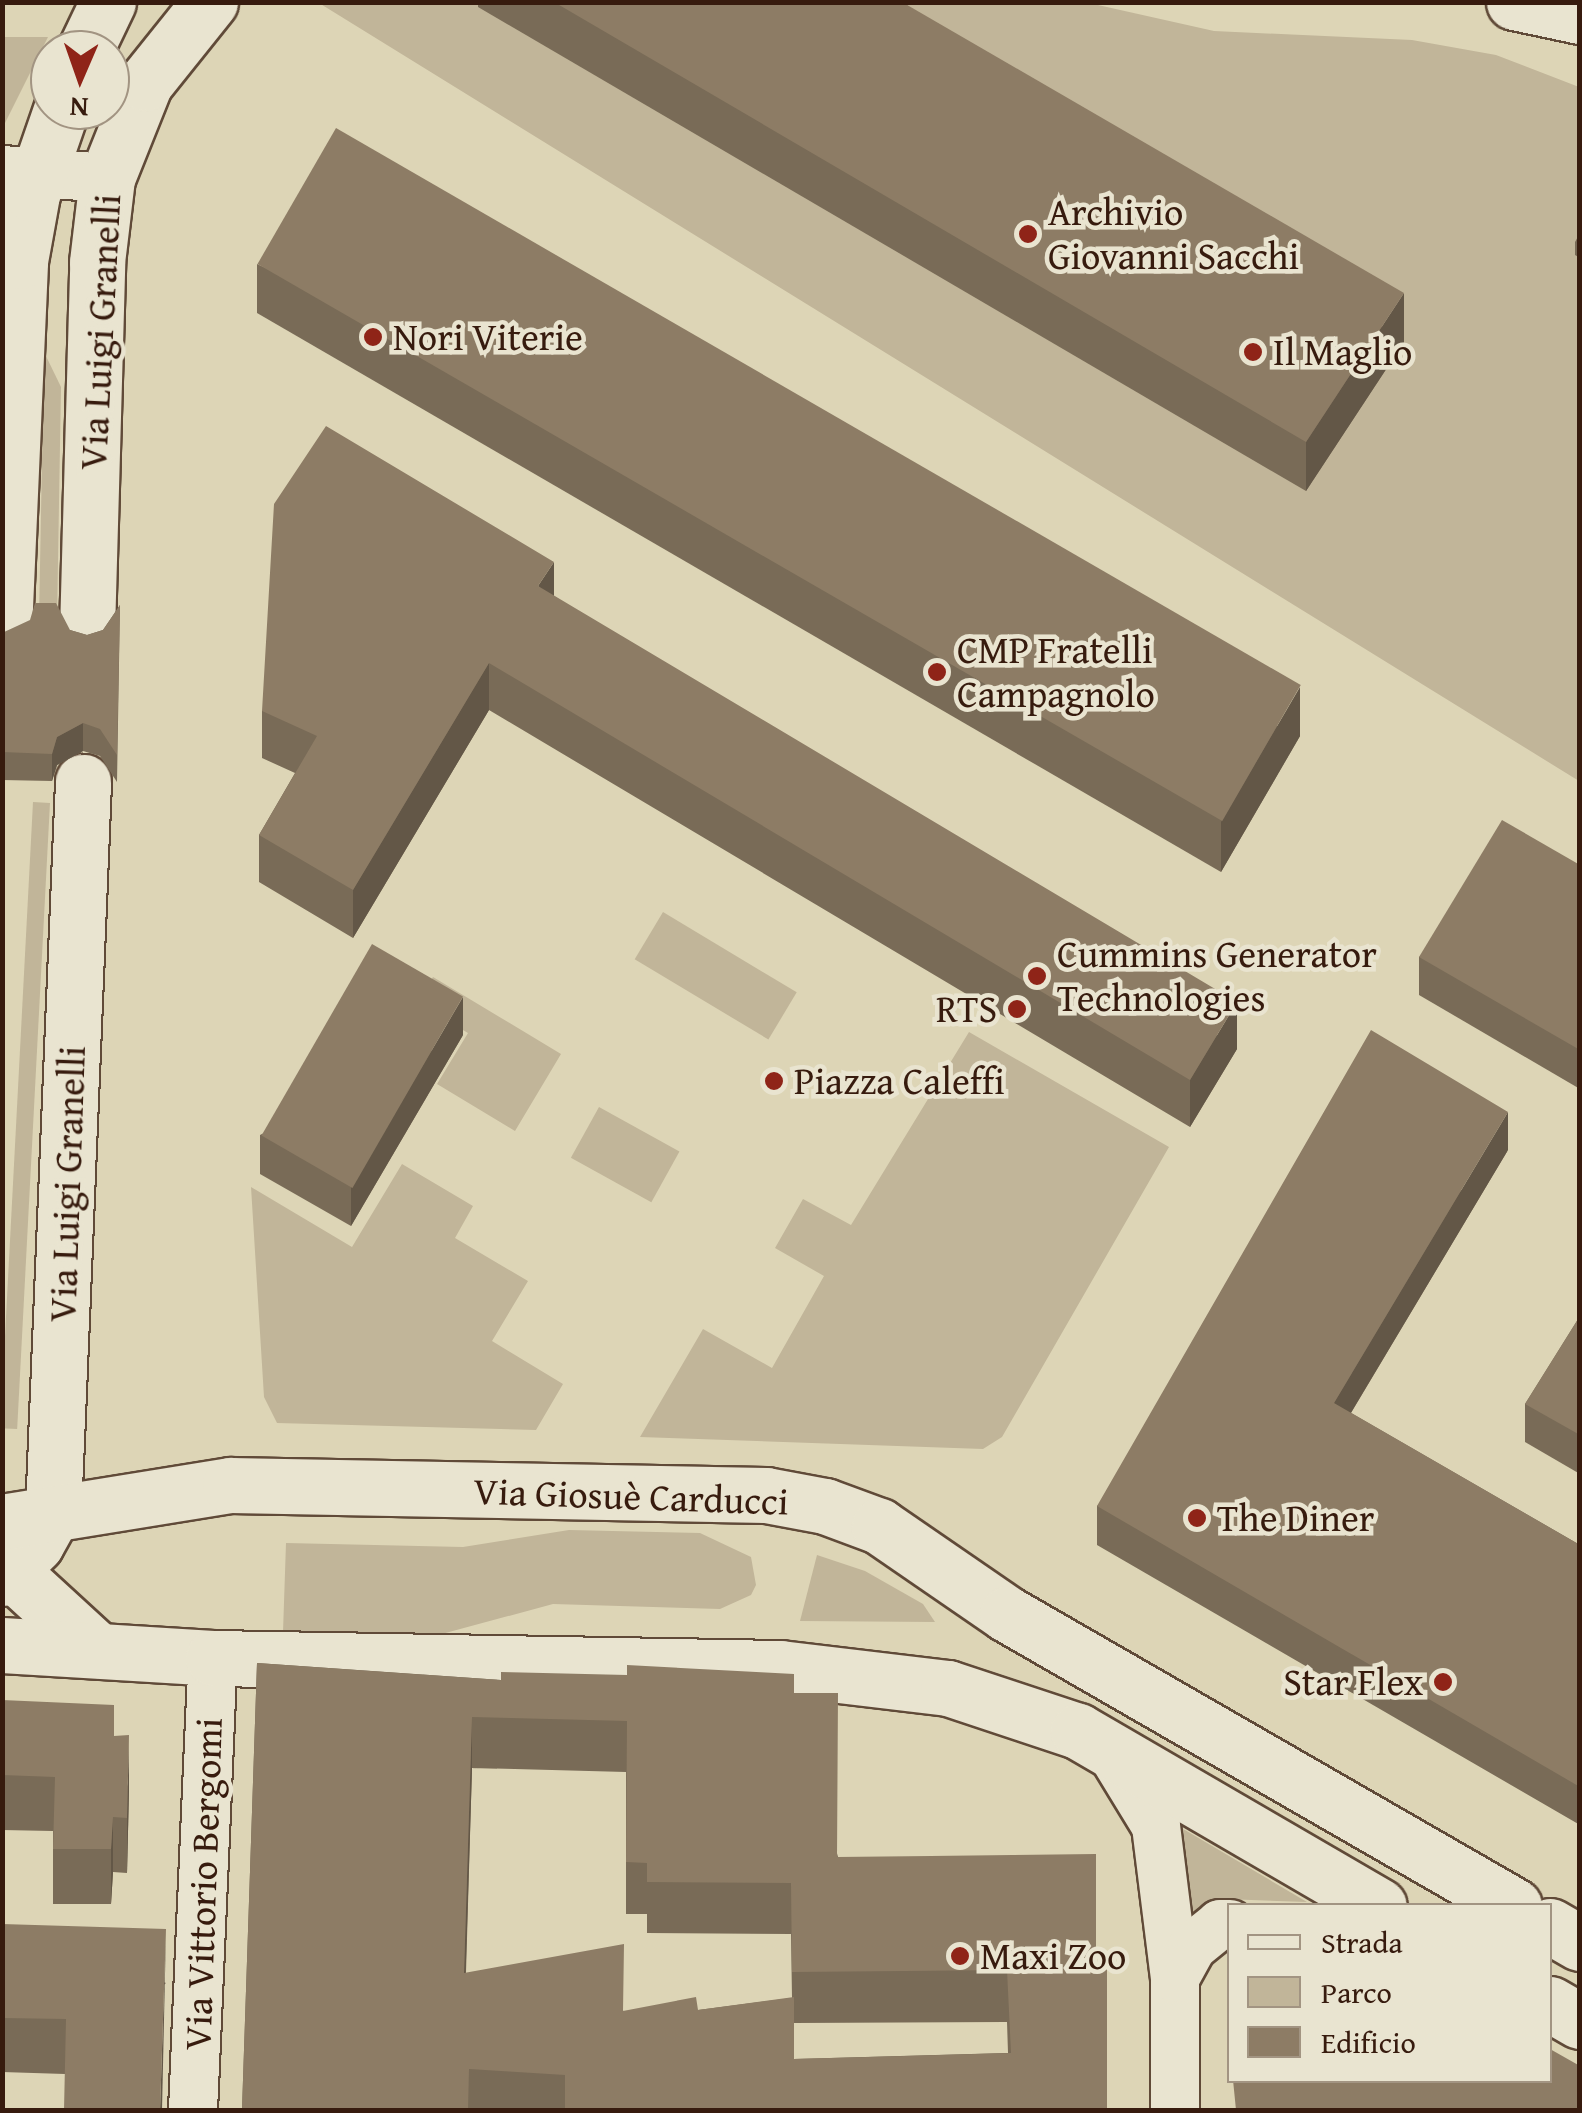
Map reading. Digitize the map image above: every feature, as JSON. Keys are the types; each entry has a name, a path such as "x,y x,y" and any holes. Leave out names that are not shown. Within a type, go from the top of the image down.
{"main road":[{"path":"95,30 108,2"},
{"name":"Via Luigi Granelli","path":"87,631 97,262 107,178 146,83 210,2"},
{"path":"1514,2 1580,16"},
{"name":"Via Luigi Granelli","path":"4,630 20,171 47,130"},
{"name":"Via Luigi Granelli","path":"14,1550 83,782"},
{"name":"Via Giosuè Carducci","path":"14,1550 230,1485 766,1495 825,1506 879,1526 1007,1614 1509,1903"},
{"path":"14,1550 97,1650"},
{"path":"2,1645 213,1658 780,1668 906,1680 1006,1703 1106,1746 1375,1903"},
{"path":"1552,1927 1580,1943"},
{"path":"1552,2005 1580,2021"}],"street":[{"path":"20,171 107,178"},
{"name":"Via Vittorio Bergomi","path":"193,2110 213,1658"},
{"path":"1106,1746 1156,1826 1175,1978 1174,2110"},
{"path":"1175,1978 1192,1946 1227,1926"}],"green space":[{"path":"319,3 1089,3 1214,31 1412,40 1496,55 1579,87 1579,781"},
{"path":"3,37 30,37 30,73 2,127"},
{"path":"44,352 61,387 57,620 39,620"},
{"path":"33,802 50,803 17,1429 2,1428 2,1394"},
{"path":"663,912 797,992 768,1039 635,959"},
{"path":"433,977 561,1054 515,1131 437,1084 468,1033 417,1003"},
{"path":"969,1032 1169,1147 1002,1437 983,1449 640,1437 703,1329 772,1368 824,1276 775,1248 803,1199 851,1225"},
{"path":"599,1107 679,1152 651,1202 571,1158"},
{"path":"402,1164 473,1206 455,1238 528,1281 492,1341 563,1384 536,1430 277,1423 264,1397 251,1187 352,1247"},
{"path":"569,1530 700,1533 751,1557 756,1585 751,1595 720,1609 553,1604 438,1635 283,1632 286,1543 463,1547"},
{"path":"817,1555 865,1571 923,1604 935,1622 800,1621"},
{"path":"1177,1827 1307,1902 1224,1899 1178,1922"}],"building":[{"path":"554,2 902,2 1404,293 1306,442"},
{"path":"336,128 1301,685 1222,821 258,264"},
{"path":"326,426 554,562 538,586 1237,1002 1190,1080 489,663 353,890 259,835 317,736 262,711 274,504"},
{"path":"35,603 56,603 70,630 87,635 103,630 120,605 117,755 100,729 83,723 57,737 52,754 2,752 2,633 30,620"},
{"path":"1502,820 1580,865 1580,1050 1419,957"},
{"path":"372,944 463,996 352,1188 262,1135"},
{"path":"1371,1030 1508,1112 1334,1403 1580,1545 1580,1787 1097,1506"},
{"path":"1580,1316 1580,1435 1525,1404"},
{"path":"257,1663 501,1680 501,1672 627,1675 627,1665 794,1674 794,1693 838,1693 837,1857 1096,1854 1096,1969 1107,1968 1107,2110 565,2110 565,2075 469,2069 468,2110 242,2110","holes":["472,1717 627,1721 626,1862 647,1863 647,1882 791,1883 792,1972 1007,1970 1011,2053 794,2059 794,1997 698,2010 696,1997 623,2011 624,1944 464,1973"]},
{"path":"2,1700 114,1705 114,1736 129,1735 127,1818 113,1817 111,1849 53,1849 55,1777 2,1775"},
{"path":"2,1924 166,1929 160,2110 64,2110 66,2019 2,2018"},
{"path":"1552,2050 1580,2066 1580,2110 1236,2110 1233,2083 1552,2083"}],"place":[{"name":"Archivio Giovanni Sacchi","path":"1028,234"},
{"name":"Nori Viterie","path":"373,337"},
{"name":"Il Maglio","path":"1253,352"},
{"name":"CMP Fratelli Campagnolo","path":"937,672"},
{"name":"Cummins Generator Technologies","path":"1037,976"},
{"name":"RTS","path":"1017,1009"},
{"name":"Piazza Caleffi","path":"774,1081"},
{"name":"The Diner","path":"1197,1518"},
{"name":"Star Flex","path":"1443,1682"},
{"name":"Maxi Zoo","path":"960,1956"}]}
